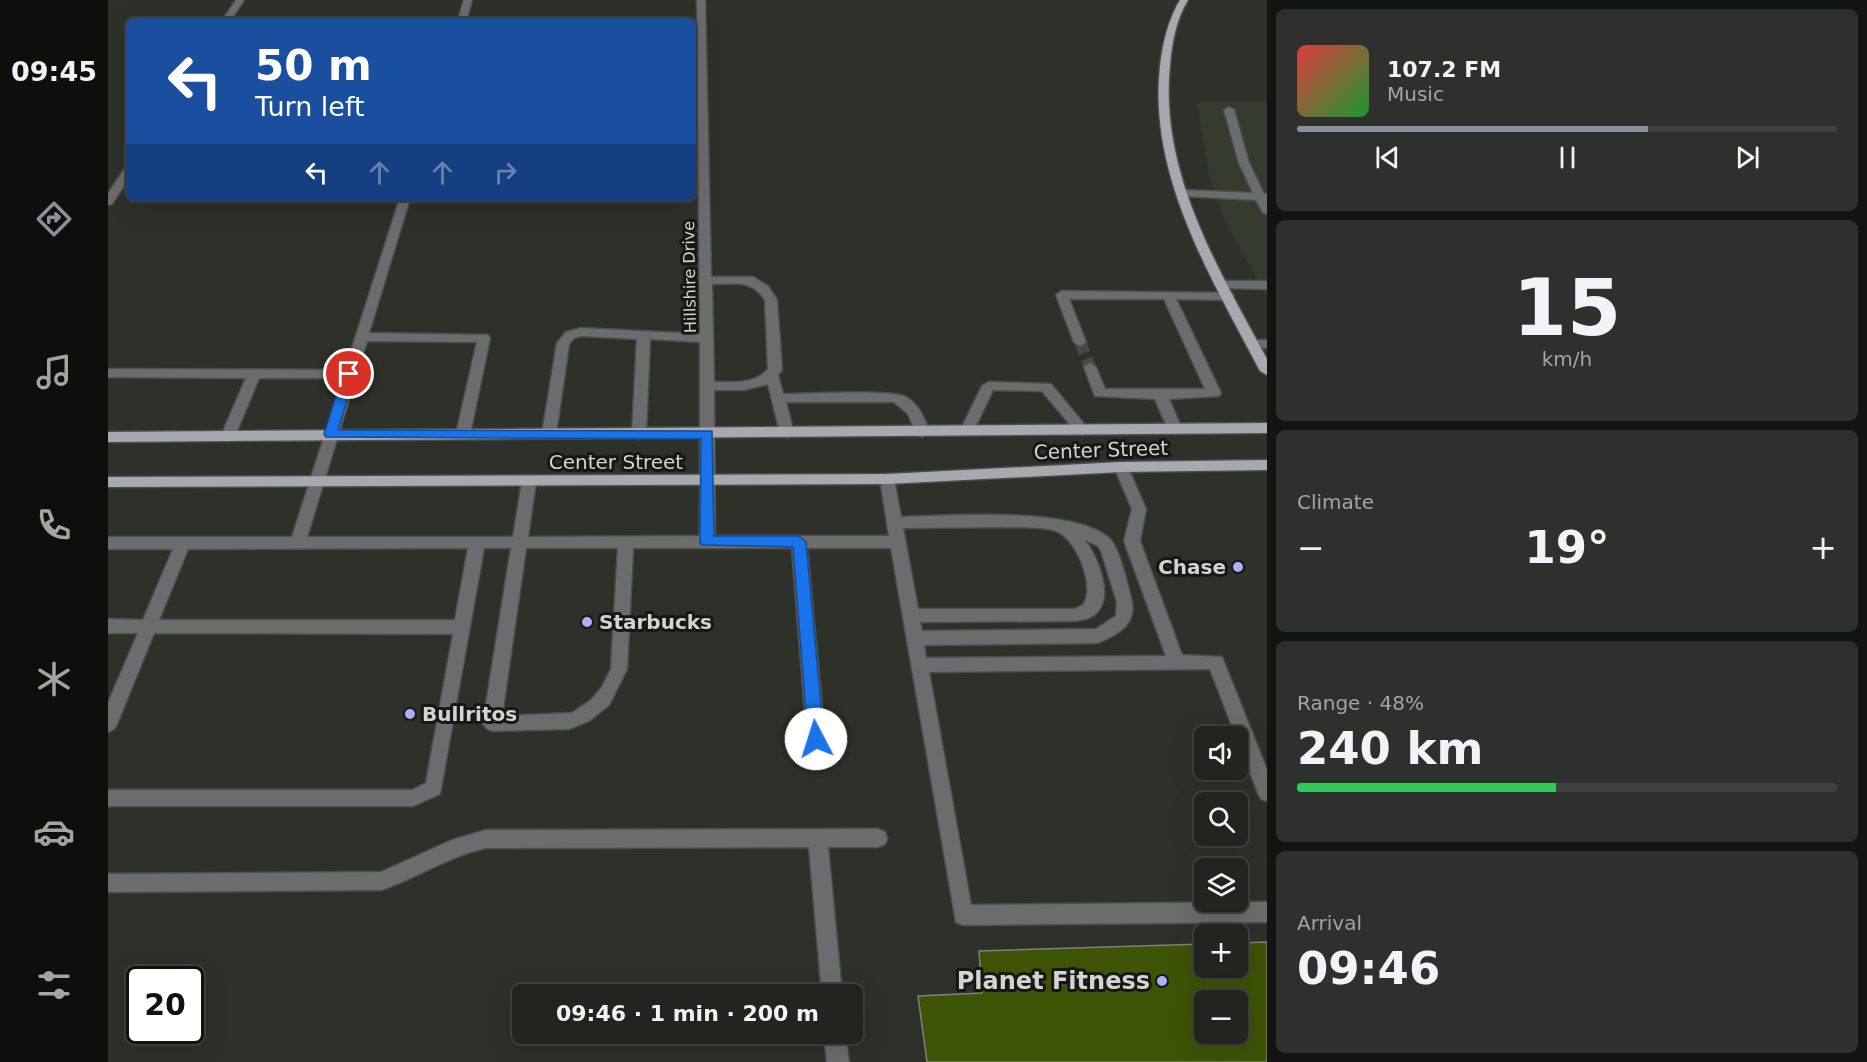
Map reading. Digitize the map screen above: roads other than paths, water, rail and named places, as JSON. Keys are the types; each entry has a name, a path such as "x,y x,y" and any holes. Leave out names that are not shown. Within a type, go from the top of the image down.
{"main road":[{"path":"1184,0 1170,36 1164,65 1162,98 1173,161 1181,193 1225,290 1267,371"},
{"name":"Center Street","path":"108,437 1267,428"},
{"name":"Center Street","path":"108,482 887,479 1121,467 1267,465"}],"street":[{"path":"228,18 240,0"},
{"path":"463,18 468,0"},
{"name":"Hillshire Drive","path":"701,0 708,434 707,542"},
{"path":"1229,110 1244,163 1264,197 1267,211"},
{"path":"108,202 126,175"},
{"path":"1181,193 1264,197"},
{"path":"298,543 404,201"},
{"path":"705,280 753,281 764,289 771,300 775,370 764,382 707,386"},
{"path":"1080,342 1062,295 1168,296 1267,285"},
{"path":"1090,367 1100,393 1160,395 1214,393 1168,296"},
{"path":"549,434 562,343 570,335 581,332 706,338"},
{"path":"639,434 644,335"},
{"path":"361,337 484,338 463,434"},
{"path":"1253,344 1267,344"},
{"path":"108,373 349,374"},
{"path":"228,436 255,373"},
{"path":"772,375 787,433"},
{"path":"967,431 989,386 1046,387 1082,430"},
{"path":"1160,395 1175,429"},
{"path":"777,398 896,398 907,403 916,413 922,432"},
{"path":"1121,467 1139,509 1132,541 1176,661"},
{"path":"887,479 963,915 1267,912"},
{"path":"529,482 492,723 574,721 596,707 612,688 620,669 626,542"},
{"path":"894,523 1034,522 1086,532 1105,543 1123,595 1125,616 1117,628 1097,636 915,638"},
{"path":"911,616 1075,615 1089,611 1095,601 1097,591 1083,548 1071,534 1059,526"},
{"path":"108,798 413,798 434,788 477,542"},
{"path":"799,542 816,739"},
{"path":"108,543 898,542"},
{"path":"108,724 183,543"},
{"path":"108,626 463,627"},
{"path":"919,665 1216,662 1267,793"},
{"path":"108,883 381,881 398,876 467,842 486,839 879,837"},
{"path":"818,838 831,984"},
{"path":"836,1044 838,1062"}],"tunnel":[{"path":"1080,342 1090,367"}],"place":[{"name":"Chase","path":"1238,567"},
{"name":"Starbucks","path":"587,622"},
{"name":"Bullritos","path":"410,714"},
{"name":"Planet Fitness","path":"1162,981"}]}
